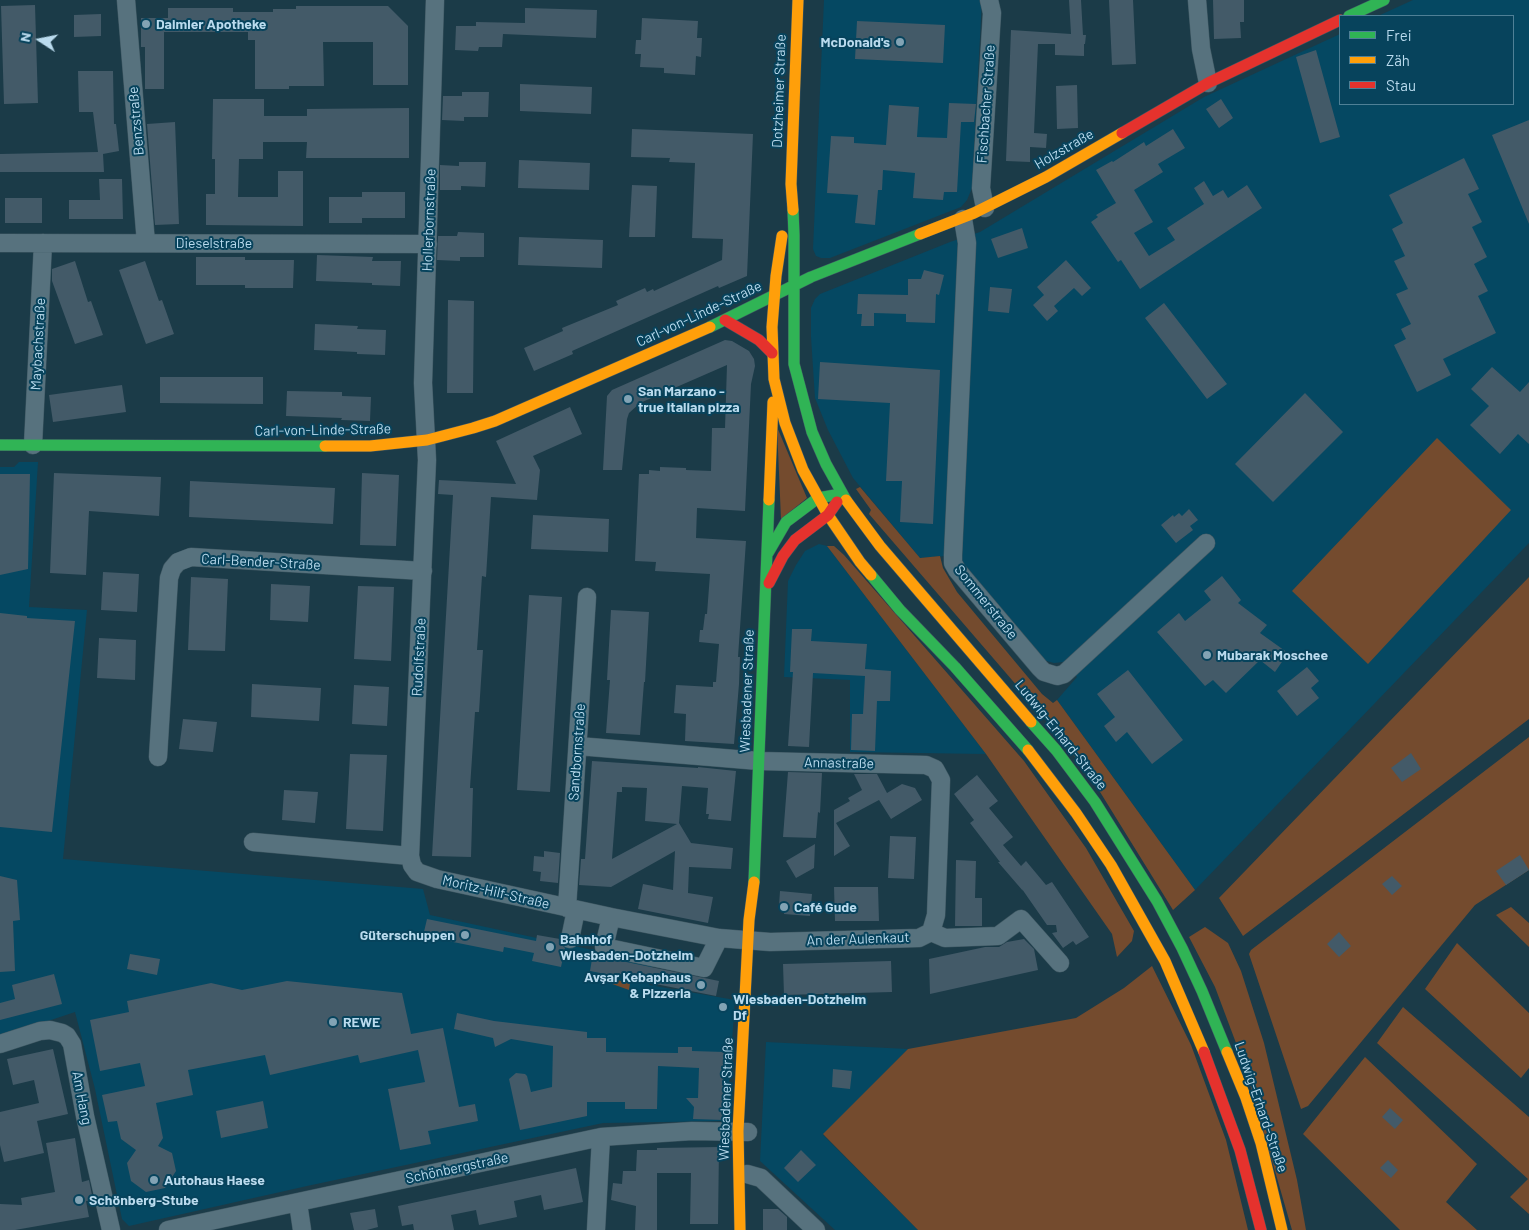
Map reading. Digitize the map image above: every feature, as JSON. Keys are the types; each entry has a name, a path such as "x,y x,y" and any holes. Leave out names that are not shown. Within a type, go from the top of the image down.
{"street":[{"name":"Benzstraße","path":"126,0 146,242"},
{"name":"Hollerbornstraße","path":"427,440 423,383 435,0"},
{"name":"Dotzheimer Straße","path":"775,295 778,257 790,184 798,0"},
{"name":"Fischbacher Straße","path":"985,208 981,188 991,23 990,0"},
{"path":"1198,0 1201,49 1208,83"},
{"path":"1351,15 1384,0"},
{"name":"Holzstraße","path":"794,284 963,219 1046,177 1208,83 1339,20"},
{"name":"Dotzheimer Straße","path":"790,184 794,228 794,284"},
{"name":"Sommerstraße","path":"963,219 967,243 953,555 957,570 1040,668 1044,672 1057,676 1064,674 1206,543"},
{"name":"Dieselstraße","path":"0,243 428,244"},
{"name":"Maybachstraße","path":"34,445 43,244"},
{"name":"Carl-von-Linde-Straße","path":"0,445 341,447 427,440 496,421 725,320 794,284"},
{"name":"Ludwig-Erhard-Straße","path":"794,284 794,364 812,432 826,464 842,494 886,554 1056,750 1095,802 1129,854 1182,948 1228,1052 1261,1143 1282,1230"},
{"path":"767,557 774,379 772,328 775,295"},
{"path":"725,320 759,340 772,353"},
{"path":"774,379 785,423 803,470 828,515 860,562 1038,762 1076,813 1111,865 1165,961 1208,1060 1240,1150 1261,1230"},
{"name":"Rudolfstraße","path":"413,864 427,440"},
{"name":"Wiesbadener Straße","path":"740,1230 753,941 758,912 754,880 767,557 775,539 786,522 818,498 842,494"},
{"name":"Wiesbadener Straße","path":"766,592 772,573 791,545 828,515 842,494"},
{"name":"Carl-Bender-Straße","path":"158,757 169,578 172,569 178,562 191,558 423,571"},
{"name":"Sandbornstraße","path":"571,909 587,597"},
{"name":"Annastraße","path":"578,746 759,761 926,764 935,769 941,780 936,915 931,932"},
{"path":"253,842 413,864"},
{"name":"Moritz-Hilf-Straße","path":"413,864 436,879 611,917 719,938 753,941"},
{"path":"570,939 571,909"},
{"path":"611,917 604,946 704,968 719,938"},
{"name":"An der Aulenkaut","path":"753,941 919,938 931,932 945,938 998,936 1021,919 1060,963"},
{"name":"Am Hang","path":"0,1044 40,1031 50,1030 67,1036 72,1044 85,1116 111,1230"},
{"name":"Schönbergstraße","path":"168,1230 601,1137 692,1131 743,1132"},
{"name":"Wiesbadener Straße","path":"743,1132 747,1174 744,1230"},
{"path":"596,1230 601,1137"},
{"path":"747,1174 761,1178 816,1230"},
{"path":"298,1203 302,1230"}],"shaded area":[{"path":"824,0 982,0 972,188 967,200 961,207 830,258 816,256 813,249"},
{"path":"1413,0 1529,0 1529,543 1195,890 1057,700 1077,677 1063,662 1054,663 1043,660 962,566 959,555 920,558 853,478 828,430 815,398 811,308 815,299 820,294 950,242 980,232 1204,97 1339,34 1339,105 1514,105 1514,15 1380,15"},
{"path":"777,427 807,498 781,519"},
{"path":"1437,438 1511,510 1368,664 1292,591"},
{"path":"19,462 38,462 29,607 87,610 63,859 423,889 430,915 653,963 649,985 735,1000 727,1111 724,1121 603,1123 129,1226 122,1219 95,1089 75,1012 0,1037 0,467 14,467"},
{"path":"860,487 920,558 940,556 943,568 957,592 1042,694 1053,703 1057,700 1195,890 1173,910 1092,779 1043,716 869,514 871,510 856,489"},
{"path":"819,544 827,546 986,754 850,752 850,680 784,677 788,581 805,551"},
{"path":"827,546 834,546 844,555 1024,761 1086,848 1134,931 1132,941 1117,957 1112,934 986,754"},
{"path":"1529,577 1529,719 1243,936 1219,898"},
{"path":"1529,737 1529,870 1475,905 1308,1106 1301,1109 1249,954 1251,950"},
{"path":"1511,907 1529,923 1529,947 1496,915"},
{"path":"1205,927 1228,943 1241,971 1264,1043 1297,1180 1306,1230 1292,1230 1245,1067 1215,987 1189,937"},
{"path":"1457,943 1529,1013 1529,1068 1521,1078 1425,989"},
{"path":"1152,966 1191,1045 1226,1140 1248,1230 918,1230 823,1134 908,1049 1076,1018 1124,988"},
{"path":"590,974 630,983 629,990 590,976"},
{"path":"1403,1007 1529,1117 1529,1214 1510,1197 1528,1179 1377,1043"},
{"path":"766,1042 908,1049 823,1135 918,1230 835,1230 760,1161"},
{"path":"1365,1057 1477,1164 1446,1202 1477,1230 1400,1230 1303,1134"}],"building":[{"path":"1069,0 1081,0 1083,35 1086,35 1084,56 1055,55 1055,44 1038,44 1034,133 1047,134 1046,148 1030,147 1030,162 1006,161 1011,30 1071,34"},
{"path":"1109,0 1133,0 1136,64 1112,65"},
{"path":"1213,0 1244,0 1244,22 1240,22 1241,38 1214,39"},
{"path":"35,5 38,103 4,104 1,6"},
{"path":"296,6 388,6 408,26 408,85 373,85 373,42 323,42 324,86 289,86 289,89 255,89 255,40 248,40 248,32 164,32 164,89 145,89 145,47 141,47 141,18 168,18 168,8 233,8 233,12 273,12 273,9 296,9"},
{"path":"525,8 597,10 596,38 503,34 502,47 479,47 478,51 455,50 456,26 476,26 476,22 525,23"},
{"path":"101,14 101,36 74,37 74,15"},
{"path":"642,18 698,21 697,38 702,38 701,57 696,56 695,75 664,73 664,68 640,67 641,54 635,54 636,40 641,40"},
{"name":"McDonald's","path":"857,21 945,25 943,63 855,59"},
{"path":"1316,50 1340,137 1320,143 1296,57"},
{"path":"78,71 113,71 114,124 116,124 119,151 103,154 104,172 0,172 0,154 98,152 93,112 79,112"},
{"path":"520,84 592,87 591,114 520,111"},
{"path":"1077,85 1078,128 1057,129 1056,86"},
{"path":"462,92 489,92 488,117 464,117 464,121 442,120 443,96 462,96"},
{"path":"213,99 264,99 264,116 307,116 307,109 409,108 409,158 306,158 307,142 263,142 263,159 239,159 238,197 278,197 278,171 303,171 303,226 206,225 206,194 215,194 215,159 212,159"},
{"path":"1221,99 1233,118 1219,128 1206,109"},
{"path":"949,103 976,104 974,122 961,122 957,192 944,192 943,200 913,198 915,173 883,170 882,190 878,190 875,225 855,223 858,195 827,193 831,136 854,137 854,143 886,145 889,105 919,107 917,137 947,138"},
{"path":"1529,120 1529,224 1492,135"},
{"path":"175,122 179,224 155,225 147,124"},
{"path":"632,129 753,134 747,276 719,288 718,286 572,351 573,354 534,371 524,348 563,331 562,328 618,305 616,301 645,288 647,292 653,289 654,291 722,260 723,239 692,238 695,163 669,162 670,158 631,157"},
{"path":"1173,129 1185,148 1158,164 1163,172 1134,190 1153,222 1134,233 1149,256 1175,240 1167,228 1204,204 1194,188 1204,181 1213,196 1223,190 1228,198 1247,185 1262,208 1140,289 1121,260 1118,262 1091,222 1098,217 1096,215 1116,203 1096,170 1113,162 1144,142 1146,146"},
{"path":"1464,158 1479,189 1468,194 1482,222 1472,227 1487,257 1474,264 1488,291 1478,296 1496,333 1443,359 1451,375 1417,392 1394,345 1406,339 1401,329 1411,324 1396,294 1408,289 1394,261 1405,256 1392,229 1403,223 1389,195"},
{"path":"519,160 590,163 589,190 518,188"},
{"path":"459,162 486,162 485,187 461,186 461,190 440,190 440,165 459,166"},
{"path":"99,179 122,179 123,219 69,219 69,200 100,200"},
{"path":"632,185 657,186 655,237 629,237"},
{"path":"362,192 405,192 405,218 362,218 362,223 329,223 329,197 362,197"},
{"path":"5,198 42,198 42,223 5,223"},
{"path":"1022,228 1028,248 998,258 991,239"},
{"path":"458,232 484,233 484,257 460,257 460,261 437,260 438,236 457,236"},
{"path":"519,237 603,240 602,268 518,265"},
{"path":"317,255 373,257 372,261 401,261 400,286 316,281"},
{"path":"196,257 294,260 293,288 245,288 245,285 196,285"},
{"path":"1066,260 1091,288 1082,296 1074,288 1054,306 1058,311 1047,321 1033,305 1044,295 1037,287"},
{"path":"75,261 88,302 91,301 103,335 75,344 52,281 52,269"},
{"path":"145,261 159,301 162,300 174,334 146,344 119,270"},
{"path":"924,270 944,275 939,295 936,294 935,323 906,322 906,314 874,313 874,326 861,326 862,314 857,314 858,294 908,295 908,279 921,279"},
{"path":"990,287 1012,289 1009,313 988,311"},
{"path":"448,300 474,301 473,393 447,393"},
{"path":"1164,303 1227,384 1207,399 1145,318"},
{"path":"315,324 358,326 357,329 386,330 385,355 314,350"},
{"path":"725,340 732,341 749,351 754,359 755,366 751,384 745,511 697,508 696,538 746,541 734,744 685,741 686,714 674,713 676,685 713,687 713,682 716,682 719,644 699,642 700,630 703,630 705,614 707,614 710,574 655,571 656,562 635,561 639,474 649,474 649,470 660,471 660,467 711,471 712,428 725,428 727,365 640,403 629,413 627,419 622,470 603,470 607,396 612,390"},
{"path":"820,362 940,370 933,524 900,522 902,481 886,481 890,403 818,399"},
{"path":"1492,367 1520,392 1529,382 1529,444 1518,434 1500,454 1470,425 1489,406 1471,389"},
{"path":"160,377 263,377 263,404 160,403"},
{"path":"122,385 126,412 53,422 49,395"},
{"path":"287,391 342,392 342,396 371,397 370,421 286,416"},
{"path":"1305,393 1343,432 1273,502 1235,464"},
{"path":"570,407 582,434 533,456 540,470 537,500 491,497 486,577 482,576 477,650 483,650 479,712 475,712 470,788 473,788 471,857 432,856 453,495 438,494 439,480 516,484 496,441"},
{"path":"54,473 161,477 159,516 89,511 86,575 50,573"},
{"path":"362,473 399,475 396,546 360,545"},
{"path":"0,474 30,474 28,569 0,575"},
{"path":"190,481 335,488 333,524 189,517"},
{"path":"1189,509 1198,520 1190,526 1193,530 1176,543 1161,525 1173,515 1174,517 1179,513 1182,516"},
{"path":"533,515 609,519 608,552 531,549"},
{"path":"103,572 139,574 137,612 101,610"},
{"path":"1222,576 1241,600 1238,603 1267,625 1260,633 1288,653 1275,672 1260,660 1226,693 1213,680 1205,686 1157,632 1179,613 1185,621 1211,600 1204,591"},
{"path":"191,577 228,579 225,651 188,650"},
{"path":"271,584 310,586 308,622 270,620"},
{"path":"358,586 394,587 391,661 354,659"},
{"path":"529,595 562,597 550,792 517,790"},
{"path":"611,610 649,612 640,735 606,733 610,680 607,680"},
{"path":"0,613 27,616 27,618 75,621 52,832 0,827"},
{"path":"792,629 812,629 811,641 867,644 865,669 891,671 890,701 877,701 875,751 851,750 852,714 863,714 865,676 813,673 809,747 788,746 793,672 790,672"},
{"path":"99,638 136,640 135,680 97,678"},
{"path":"1307,667 1319,681 1311,688 1319,698 1297,716 1277,691"},
{"path":"1128,670 1183,740 1152,764 1127,732 1116,742 1104,726 1115,717 1097,694"},
{"path":"252,684 321,688 319,721 251,717"},
{"path":"354,685 389,687 387,726 352,724"},
{"path":"183,719 217,722 213,752 179,749"},
{"path":"1411,753 1421,769 1402,782 1391,768"},
{"path":"350,754 387,755 383,831 346,829"},
{"path":"592,761 736,771 731,821 708,819 709,814 706,814 708,788 682,786 679,823 691,843 733,848 731,869 689,867 688,893 713,897 708,923 638,909 643,884 673,890 675,851 611,887 579,885 581,859 585,859","holes":["622,787 647,788 645,821 677,824 612,859 617,792 622,792"]},
{"path":"788,772 822,773 820,813 818,812 816,838 783,837"},
{"path":"854,774 877,774 887,793 902,784 915,788 922,800 891,819 879,800 836,823 850,846 834,856 834,810 850,801 848,798 862,790"},
{"path":"977,775 998,801 989,808 1013,837 1003,845 1021,866 1026,861 1046,885 1052,882 1089,937 1076,945 1073,941 1063,948 1052,933 1057,932 1056,925 1047,925 1022,889 1023,891 998,862 1000,862 970,823 974,820 954,794"},
{"path":"284,790 318,792 315,823 282,820"},
{"path":"890,836 916,837 914,879 888,878"},
{"path":"815,844 814,868 796,878 786,861"},
{"path":"544,851 560,853 558,883 540,881 541,872 533,871 534,856 544,857"},
{"path":"1520,855 1529,870 1506,885 1496,871"},
{"path":"956,860 976,861 975,898 982,898 982,926 955,926"},
{"path":"0,876 17,880 20,920 13,921 15,971 0,972"},
{"path":"1392,876 1402,886 1392,895 1382,884"},
{"path":"834,887 878,887 879,921 835,921"},
{"path":"780,891 812,894 810,916 784,914 785,906 779,906"},
{"path":"427,919 536,941 537,935 560,939 560,943 565,948 561,967 532,961 534,953 504,947 503,952 423,936"},
{"path":"1339,932 1351,946 1339,957 1327,944"},
{"path":"1024,939 1034,949 1038,970 930,994 929,959 985,947 999,947 1007,942"},
{"path":"593,953 602,957 719,981 716,996 590,971"},
{"path":"130,954 160,959 157,975 127,969"},
{"path":"891,961 892,992 784,995 783,964"},
{"path":"54,974 62,1004 0,1020 0,1003 15,999 12,985"},
{"path":"287,981 402,993 411,1034 443,1028 459,1107 475,1104 478,1121 428,1131 431,1144 400,1150 388,1089 425,1082 418,1050 360,1063 358,1055 270,1075 265,1055 188,1070 193,1095 156,1103 163,1138 158,1146 172,1153 176,1171 165,1188 146,1192 131,1181 127,1163 136,1150 121,1139 117,1121 108,1122 102,1095 145,1086 140,1063 100,1071 90,1020 129,1012 127,1001 211,983 242,990"},
{"path":"457,1013 494,1021 587,1032 587,1038 606,1038 606,1052 678,1053 678,1047 692,1047 692,1051 725,1052 723,1120 693,1119 694,1107 686,1098 698,1098 699,1068 658,1066 657,1109 625,1109 625,1102 587,1102 587,1116 520,1130 509,1079 516,1073 525,1074 531,1092 552,1087 553,1046 511,1039 495,1047 493,1038 454,1029"},
{"path":"53,1049 68,1114 37,1121 44,1153 4,1162 0,1145 0,1112 39,1103 34,1080 13,1085 7,1059"},
{"path":"833,1069 852,1071 850,1089 832,1087"},
{"path":"263,1101 268,1128 221,1138 216,1111"},
{"path":"1390,1108 1403,1120 1395,1129 1382,1117"},
{"path":"75,1138 82,1182 89,1180 93,1200 86,1201 89,1217 15,1230 0,1230 0,1204 22,1205 21,1198 55,1192 46,1143"},
{"path":"719,1147 718,1224 690,1224 691,1173 657,1173 657,1230 635,1230 636,1206 611,1200 613,1183 622,1184 623,1171 636,1171 637,1150"},
{"path":"801,1150 816,1165 798,1182 784,1168"},
{"path":"1388,1160 1398,1170 1391,1178 1380,1168"},
{"path":"576,1168 583,1202 544,1210 541,1195 514,1201 517,1217 479,1225 476,1210 451,1215 454,1230 414,1230 413,1224 402,1226 398,1206"},
{"path":"375,1209 378,1227 367,1230 354,1230 350,1213"},
{"path":"763,1209 778,1209 787,1217 787,1230 763,1230"}],"traffic: fast":[{"path":"1351,15 1384,0"},
{"path":"793,210 794,364 812,432 826,464 846,500"},
{"path":"710,327 811,277 920,234"},
{"path":"0,445 325,446"},
{"path":"768,553 786,522 818,498 835,495"},
{"path":"754,882 769,500"},
{"path":"871,575 900,610 955,667 1028,750"},
{"path":"1031,722 1056,750 1095,802 1157,901 1202,991 1227,1052"}],"traffic: slow":[{"path":"793,210 791,184 798,0"},
{"path":"920,234 974,213 1046,177 1122,133"},
{"path":"782,236 776,276 772,327 774,379 785,423 803,470 828,515 871,575"},
{"path":"325,446 370,446 427,440 473,428 495,421 710,327"},
{"path":"769,500 773,402"},
{"path":"846,500 880,546 1031,722"},
{"path":"1028,750 1076,813 1111,865 1165,961 1204,1052"},
{"path":"740,1230 738,1131 749,920 754,882"},
{"path":"1227,1052 1246,1098 1261,1143 1282,1230"}],"traffic: jam":[{"path":"1122,133 1208,83 1339,20"},
{"path":"725,320 759,340 772,353"},
{"path":"769,583 783,556 795,540 828,515 837,502"},
{"path":"1204,1052 1240,1150 1261,1230"}],"place":[{"name":"Daimler Apotheke","path":"146,24"},
{"name":"McDonald's","path":"900,42"},
{"name":"San Marzano - true italian pizza","path":"628,399"},
{"name":"Mubarak Moschee","path":"1207,655"},
{"name":"Café Gude","path":"784,907"},
{"name":"Güterschuppen","path":"465,935"},
{"name":"Bahnhof Wiesbaden-Dotzheim","path":"550,947"},
{"name":"Avşar Kebaphaus & Pizzeria","path":"701,985"},
{"name":"Wiesbaden-Dotzheim Df","path":"723,1007"},
{"name":"REWE","path":"333,1022"},
{"name":"Autohaus Haese","path":"154,1180"},
{"name":"Schönberg-Stube","path":"79,1200"}]}
